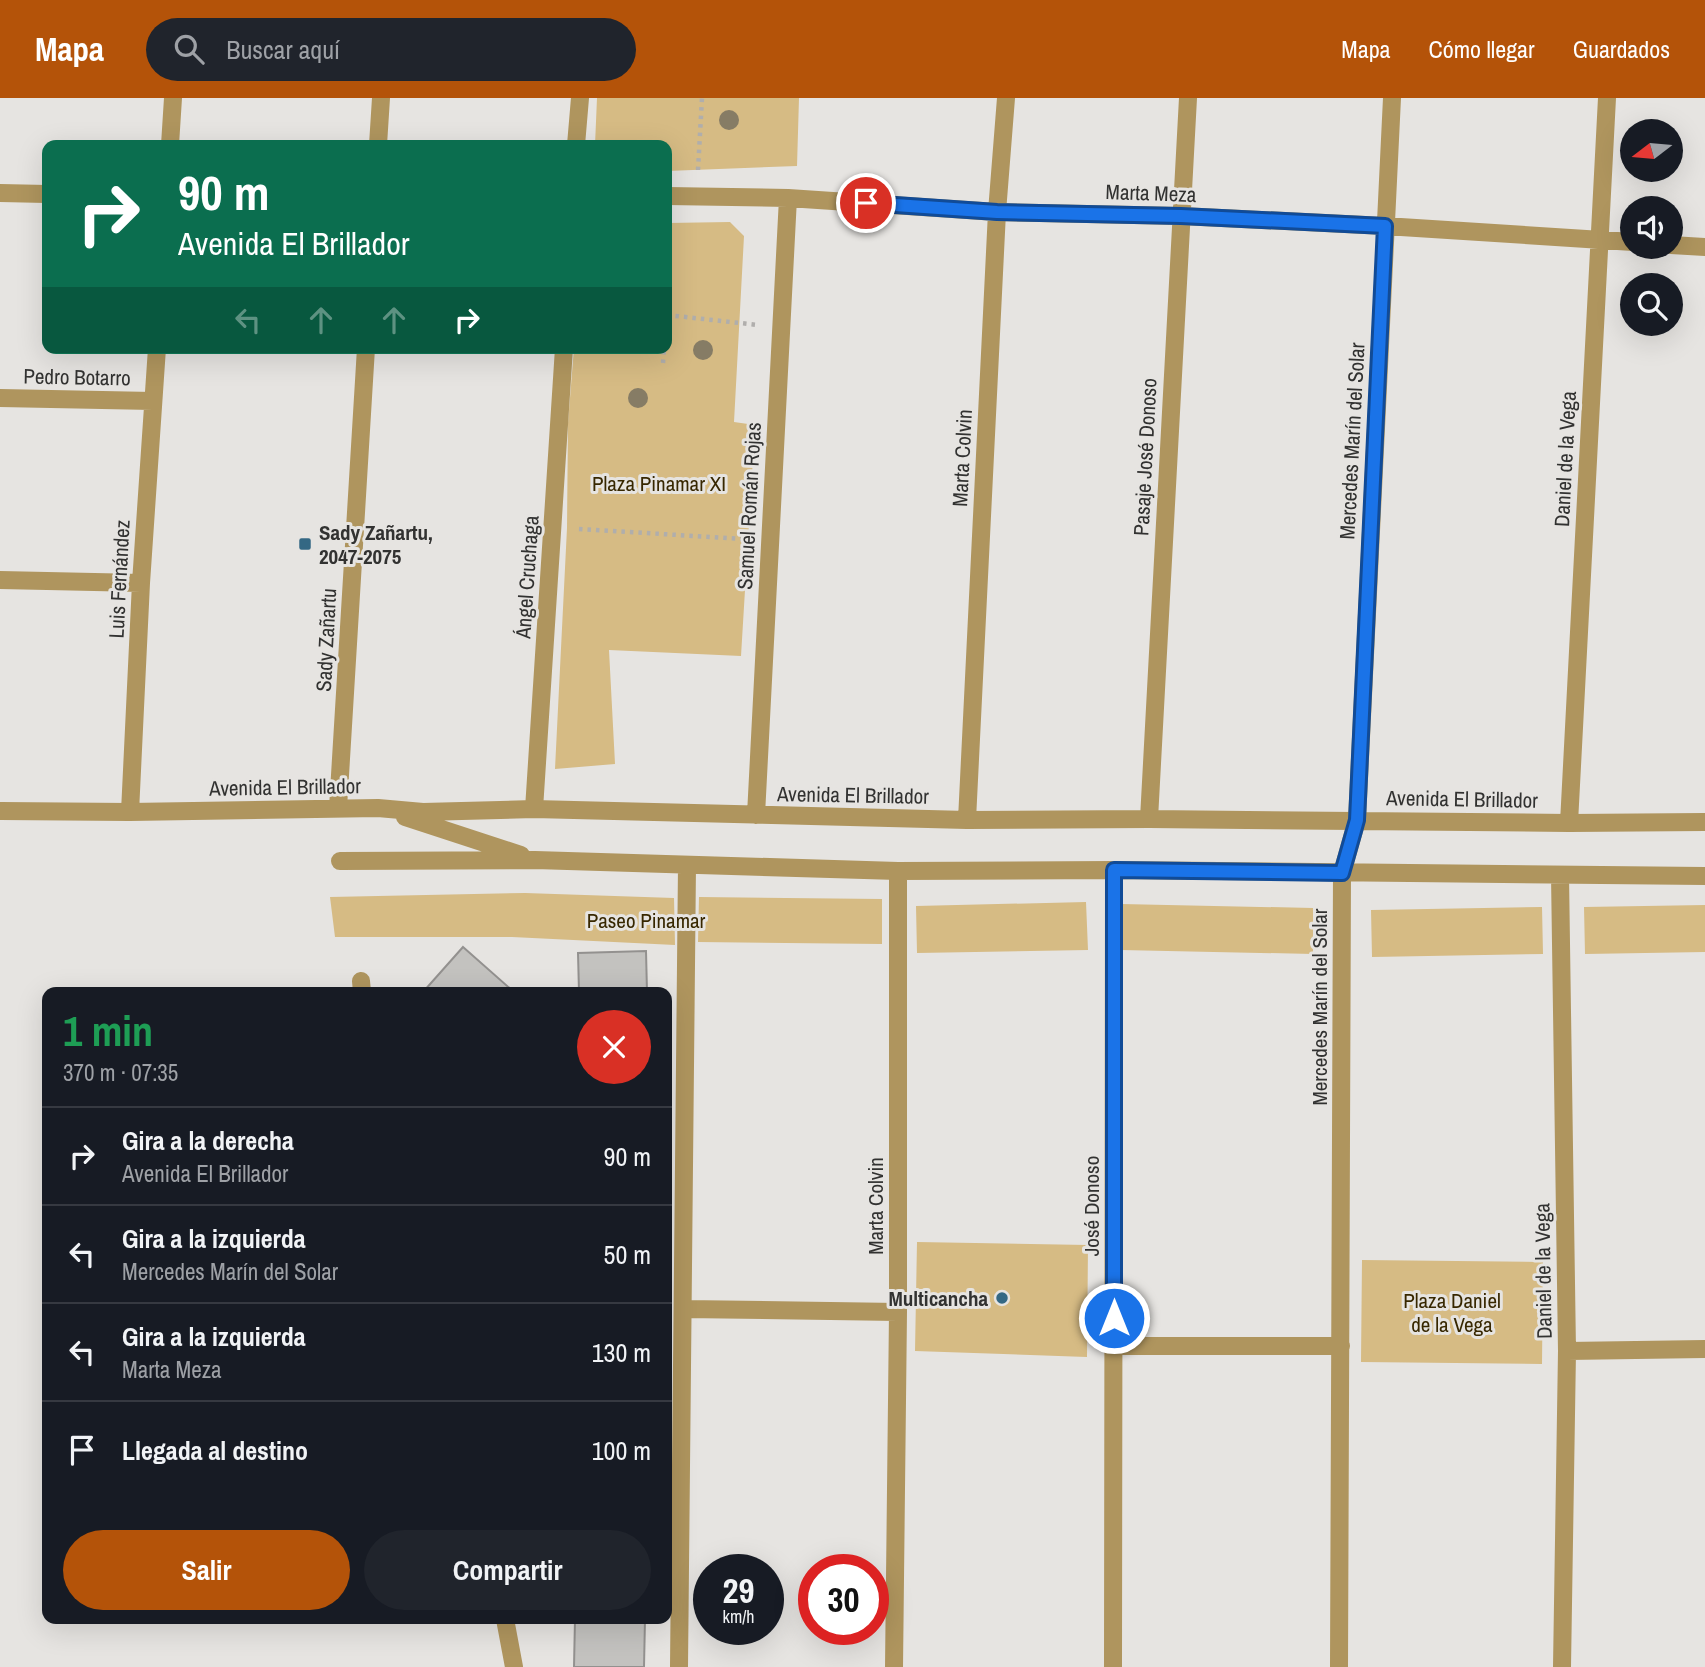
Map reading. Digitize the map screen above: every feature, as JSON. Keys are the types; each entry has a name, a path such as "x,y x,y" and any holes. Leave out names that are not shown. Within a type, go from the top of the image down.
{"street":[{"path":"170,140 173,98"},
{"path":"378,140 381,98"},
{"path":"576,140 580,98"},
{"name":"Marta Colvin","path":"967,820 997,212 1006,98"},
{"name":"Pasaje José Donoso","path":"1149,819 1188,98"},
{"name":"Mercedes Marín del Solar","path":"1339,1667 1342,873 1357,820 1392,98"},
{"name":"Daniel de la Vega","path":"1569,823 1607,98"},
{"path":"0,193 42,194"},
{"name":"Marta Meza","path":"672,196 788,198 997,212 1181,216 1620,241"},
{"name":"Samuel Román Rojas","path":"756,815 788,198"},
{"path":"1683,246 1705,247"},
{"name":"Luis Fernández","path":"130,812 141,583 157,354"},
{"name":"Sady Zañartu","path":"338,808 366,354"},
{"name":"Ángel Cruchaga","path":"534,809 564,354"},
{"name":"Pedro Botarro","path":"0,398 153,401"},
{"path":"0,580 141,583"},
{"path":"378,808 535,859"},
{"name":"Avenida El Brillador","path":"0,811 534,809 967,820 1705,822"},
{"path":"340,861 535,859 898,871 1114,870 1705,876"},
{"path":"679,1667 684,1309 675,1266 687,865"},
{"name":"José Donoso","path":"1113,1667 1114,870"},
{"name":"Marta Colvin","path":"894,1667 898,1312 898,871"},
{"name":"Daniel de la Vega","path":"1560,875 1567,1350 1562,1667"},
{"path":"684,1309 898,1312"},
{"path":"1115,1346 1341,1346"},
{"path":"1567,1350 1705,1349"},
{"path":"506,1624 514,1667"}],"path":[{"path":"696,196 702,98"},
{"path":"672,316 780,327"},
{"path":"663,363 664,354"},
{"path":"553,526 771,541"}],"green space":[{"path":"597,98 799,98 797,166 672,171 672,140 595,140"},
{"name":"Plaza Pinamar XI","path":"730,222 744,236 734,422 755,425 741,656 609,650 615,764 555,769 567,528 568,423 574,354 672,354 672,223"},
{"name":"Paseo Pinamar","path":"525,893 674,898 675,945 512,937 335,937 330,897"},
{"name":"Paseo Pinamar","path":"699,897 882,899 882,944 698,942"},
{"path":"1086,902 1088,950 917,953 916,906"},
{"path":"1121,904 1313,908 1313,954 1121,950"},
{"path":"1705,905 1705,952 1585,954 1584,907"},
{"path":"1542,907 1543,954 1372,957 1371,910"},
{"name":"Multicancha","path":"917,1242 1088,1245 1087,1357 915,1351"},
{"name":"Plaza Daniel de la Vega","path":"1362,1260 1543,1262 1542,1364 1361,1362"}],"building":[{"path":"463,947 508,987 427,987"},
{"path":"646,951 647,987 579,987 578,953"},
{"path":"575,1624 645,1624 644,1667 574,1667"}],"place":[{"name":"Sady Zañartu, 2047-2075","path":"305,544"},
{"name":"Multicancha","path":"1002,1298"}],"route":[{"path":"866,203 997,212 1181,216 1385,226 1357,820 1342,873 1114,870 1114,1318"}]}
